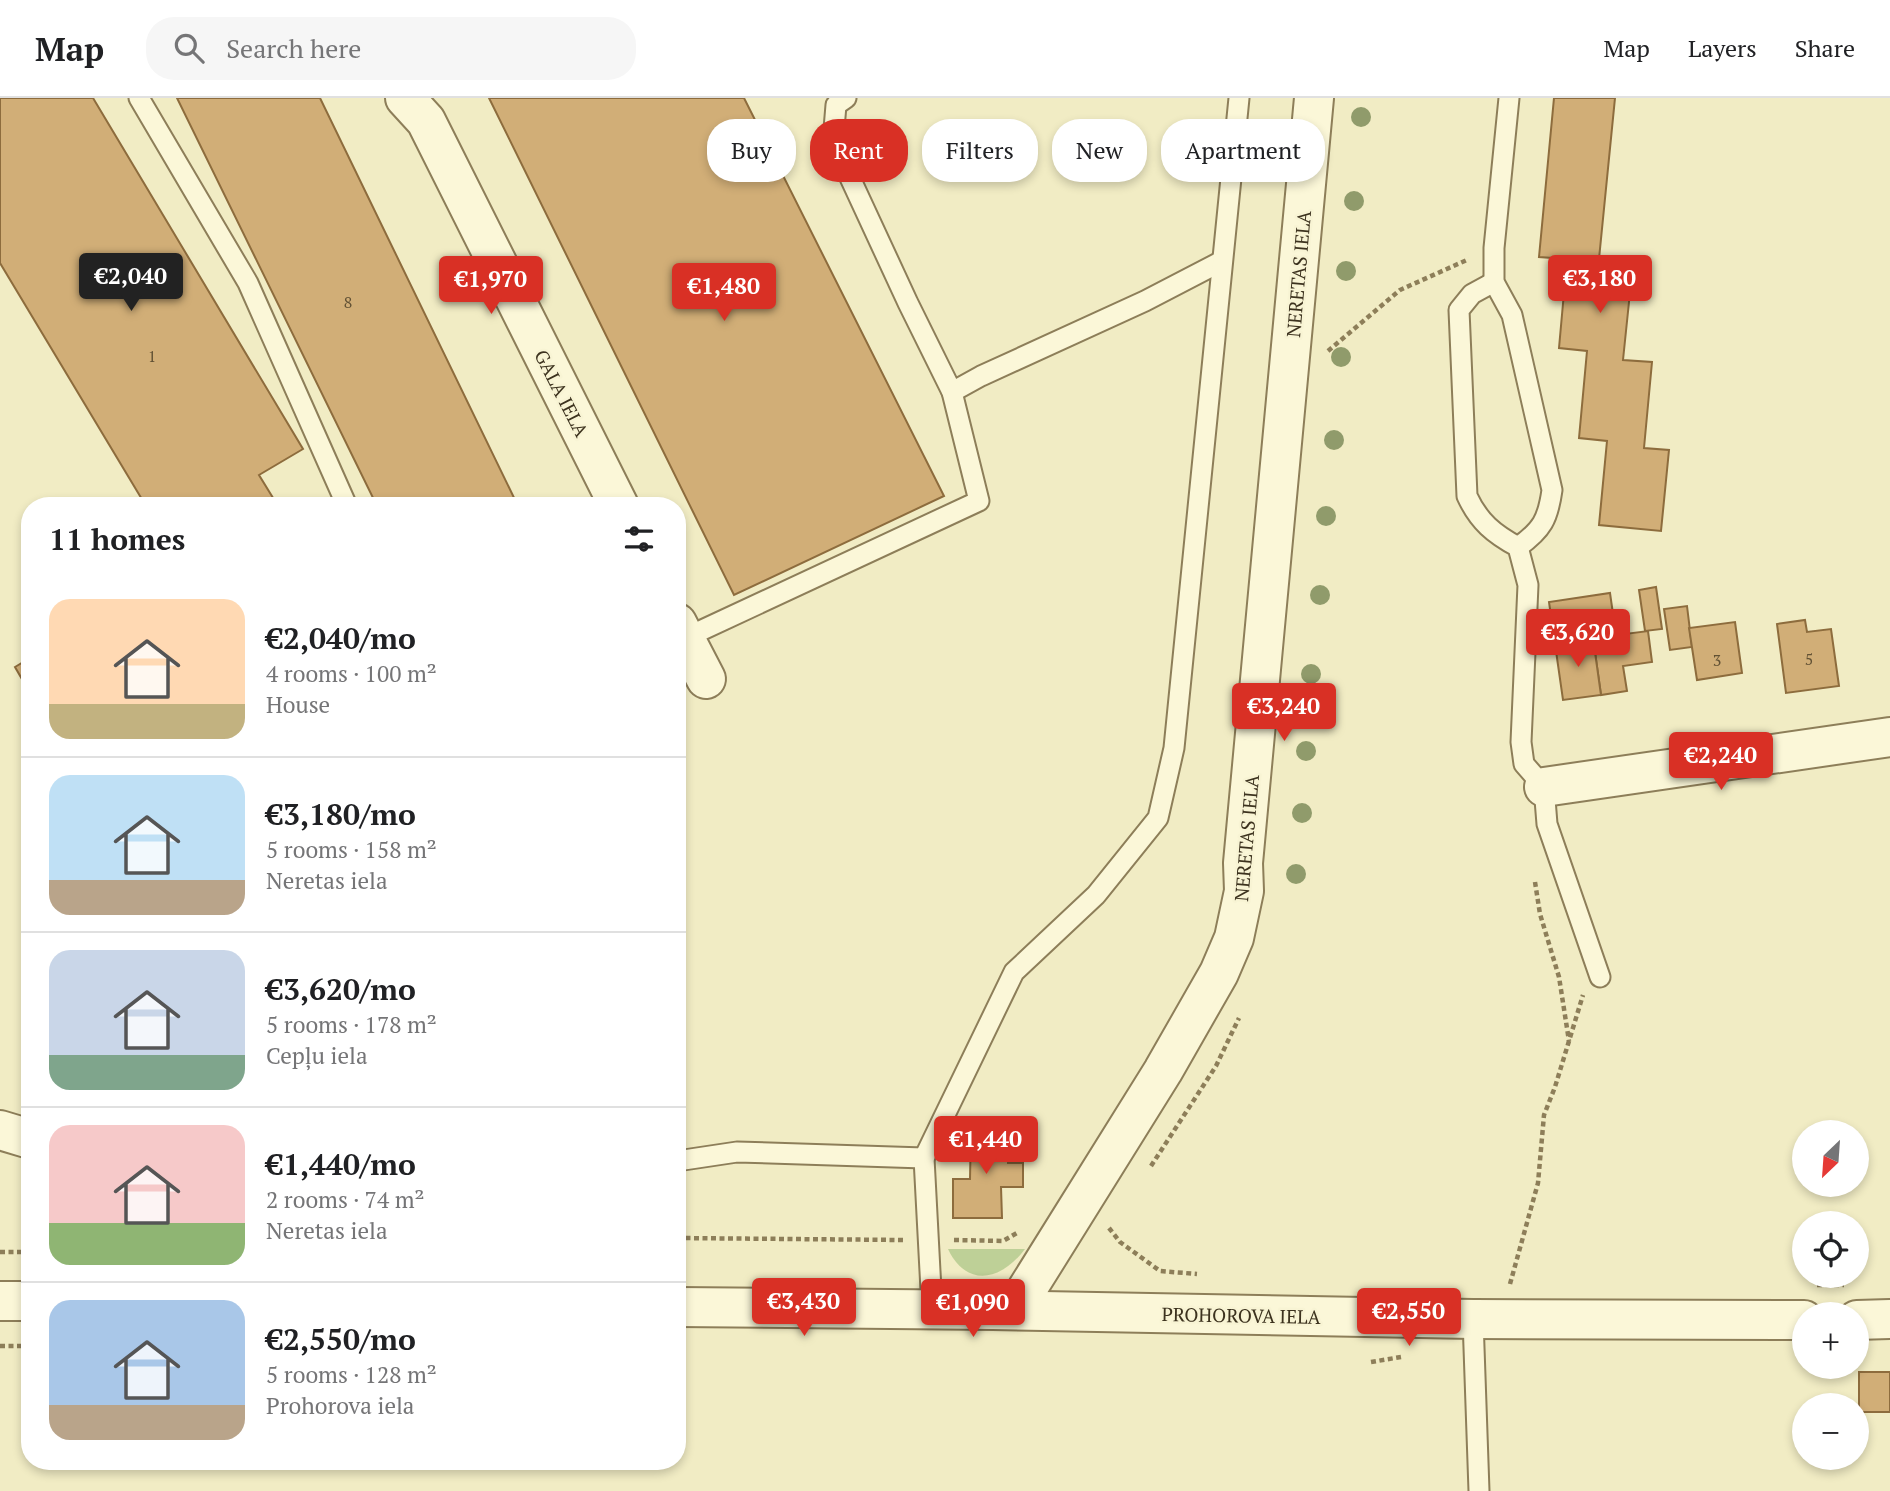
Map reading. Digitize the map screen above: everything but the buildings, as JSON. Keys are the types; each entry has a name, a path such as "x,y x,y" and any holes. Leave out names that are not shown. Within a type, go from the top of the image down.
{"street":[{"name":"GALA IELA","path":"405,98 426,121 614,497"},
{"name":"NERETAS IELA","path":"1014,1310 1163,1071 1219,973 1234,937 1244,891 1243,863 1314,98"},
{"path":"686,640 706,680"},
{"path":"1544,787 1890,737"},
{"path":"0,1130 21,1136"},
{"path":"0,1301 21,1301"},
{"name":"PROHOROVA IELA","path":"686,1307 1473,1319 1792,1304"},
{"path":"1869,1309 1890,1319"}],"lane":[{"path":"139,98 248,283 344,497"},
{"path":"686,628 979,501 953,392 908,303 833,141 836,105 846,98"},
{"path":"932,1309 924,1158 1014,972 1096,895 1158,818 1174,748 1239,98"},
{"path":"1508,98 1494,248 1494,282 1512,315 1552,490 1549,513 1536,535 1518,547"},
{"path":"953,392 981,376 1145,301 1222,261"},
{"path":"1494,282 1472,294 1459,310 1467,496 1474,511 1494,534 1518,547 1528,585 1521,742 1524,764 1544,787 1547,824 1600,977"},
{"path":"686,1160 737,1152 924,1158"},
{"path":"1473,1319 1479,1491"}],"path":[{"path":"1322,356 1400,290 1494,248"},
{"path":"1535,877 1541,914 1559,977 1569,1043"},
{"path":"1522,1287 1509,1287 1538,1183 1544,1115 1582,996 1600,977"},
{"path":"1070,1221 1110,1228 1120,1242 1160,1271 1206,1275"},
{"path":"686,1238 1003,1241 1020,1231"},
{"path":"0,1252 21,1252"},
{"path":"0,1346 21,1346"}],"green space":[{"path":"948,1249 1025,1249 1006,1268 985,1276 965,1270"}]}
